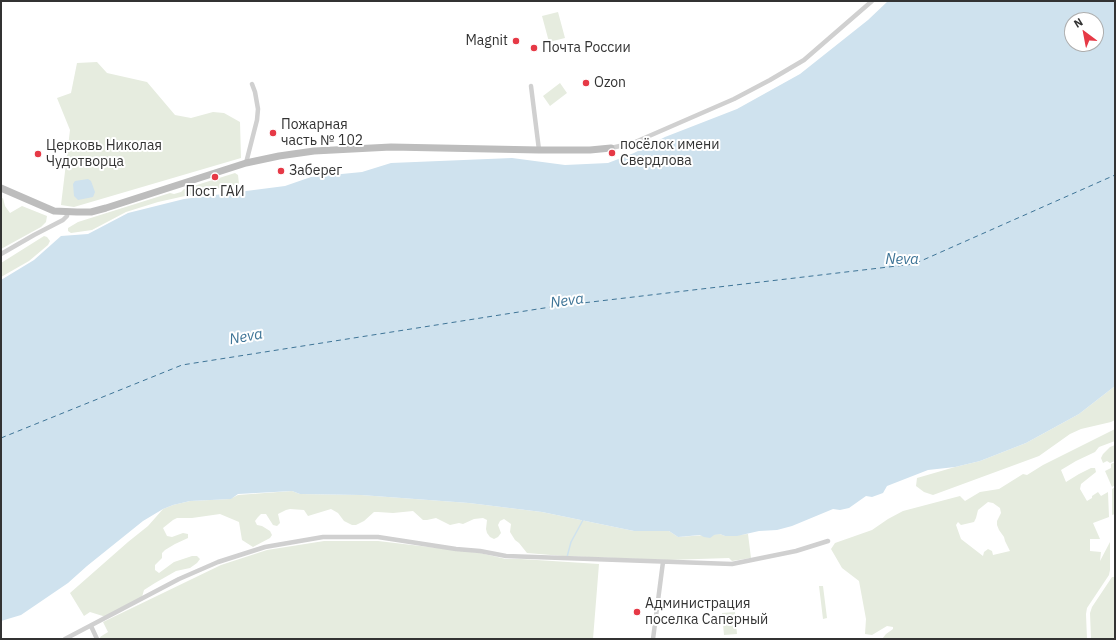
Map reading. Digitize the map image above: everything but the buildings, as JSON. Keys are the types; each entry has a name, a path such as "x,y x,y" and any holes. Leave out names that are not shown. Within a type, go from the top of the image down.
{"street":[{"path":"1,188 54,211 91,212 246,163 314,151 391,146 539,150 590,150 611,148 634,143 734,99 770,80 804,60 872,1"},
{"path":"246,163 258,109 252,84"},
{"path":"531,86 539,150"},
{"path":"1,254 63,220 67,216 67,212"},
{"path":"66,639 179,580 218,562 265,547 323,537 378,537 506,556 663,562 738,563 796,551 828,541"},
{"path":"653,639 663,562"},
{"path":"91,626 97,639"}],"shaded area":[{"path":"558,12 565,38 549,42 542,16"},
{"path":"97,62 107,73 147,82 175,115 191,118 213,112 224,113 240,122 241,158 74,207 61,205 70,130 57,98 71,93 77,63"},
{"path":"560,83 567,93 550,106 543,96"},
{"path":"235,173 238,175 239,184 158,202 126,212 92,230 71,233 68,231 68,228 78,222 170,193 174,194 181,192 184,189"},
{"path":"3,198 5,206 10,213 22,206 47,216 46,222 41,227 1,249 1,199"},
{"path":"44,236 50,241 48,245 29,261 1,277 1,263"},
{"path":"1115,386 1115,420 1081,429 1070,434 1039,456 933,495 924,492 916,486 917,478 980,461 1026,443 1079,414"},
{"path":"1115,429 1115,441 1099,447 1095,452 1061,470 1066,482 1091,468 1095,468 1096,472 1081,484 1080,489 1087,501 1098,492 1101,496 1108,492 1109,517 1093,523 1100,539 1090,539 1090,551 1101,552 1100,561 1110,542 1110,570 1109,575 1087,608 1087,639 882,639 893,629 893,627 887,626 872,635 865,634 866,619 859,581 842,568 831,549 835,543 872,530 903,511 960,496 965,501 980,492 999,489 1023,474 1027,475 1043,465","holes":["988,502 993,503 1000,508 1001,513 997,521 997,525 1010,551 993,555 992,551 988,549 984,552 983,556 961,539 956,525 958,522 961,525 974,522 978,510"]},
{"path":"1115,445 1115,461 1110,463 1107,461 1103,463 1101,458 1103,454 1110,447"},
{"path":"1115,462 1115,485 1112,487 1105,471 1111,468 1111,464"},
{"path":"1115,487 1115,514 1112,515 1112,489"},
{"path":"292,491 300,494 361,495 469,503 542,512 634,531 669,531 678,537 748,534 751,558 732,561 729,558 668,560 563,556 527,553 510,532 511,524 504,519 500,521 498,525 501,533 494,539 487,533 487,520 483,518 474,519 463,524 459,523 450,525 436,518 423,520 413,511 393,513 374,512 364,521 356,525 352,525 344,521 338,513 331,509 308,516 304,510 290,509 278,514 280,523 277,526 273,525 266,514 261,514 258,517 255,521 257,525 270,531 272,535 270,538 253,547 242,540 239,522 220,514 192,518 177,518 173,520 163,528 167,536 172,537 183,533 188,534 188,538 165,550 162,553 162,558 155,565 155,570 159,573 174,562 192,556 197,556 200,559 190,568 176,571 155,583 144,590 142,597 106,617 90,612 84,616 70,593 148,526 163,509 190,501 230,499 238,495"},
{"path":"324,541 378,541 480,553 506,559 599,564 593,639 101,639 100,637 108,632 103,622 221,565 267,550"},
{"path":"1115,570 1115,639 1091,639 1090,613 1092,607 1112,577 1114,577"},
{"path":"819,586 823,586 827,618 823,619"},
{"path":"735,612 737,634 724,635 722,613"}],"water":[{"name":"Neva","path":"888,1 1115,1 1115,386 1079,414 1026,443 980,461 955,467 928,470 887,486 883,493 872,497 866,496 849,508 840,510 833,509 792,526 777,530 759,531 737,536 725,536 720,534 714,535 710,538 700,535 678,537 669,531 634,531 542,512 469,503 361,495 300,494 292,491 238,494 231,499 190,501 163,509 143,521 68,583 21,615 1,621 1,280 34,260 61,236 88,234 128,213 184,199 285,186 311,177 362,172 391,163 512,158 565,165 608,163 634,153 665,137 737,109 800,74 868,20"},
{"path":"88,179 91,181 95,192 93,197 78,200 74,196 73,184 75,181"}],"waterway":[{"path":"567,557 571,542 583,520"}],"ferry route":[{"path":"1,438 182,365 557,306 914,264 1115,175"}],"place":[{"name":"Magnit","path":"516,41"},
{"name":"Почта России","path":"534,48"},
{"name":"Ozon","path":"586,83"},
{"name":"Пожарная часть № 102","path":"273,133"},
{"name":"посёлок имени Свердлова","path":"612,153"},
{"name":"Церковь Николая Чудотворца","path":"38,154"},
{"name":"Заберег","path":"281,171"},
{"name":"Пост ГАИ","path":"215,177"},
{"name":"Администрация поселка Саперный","path":"637,612"}]}
